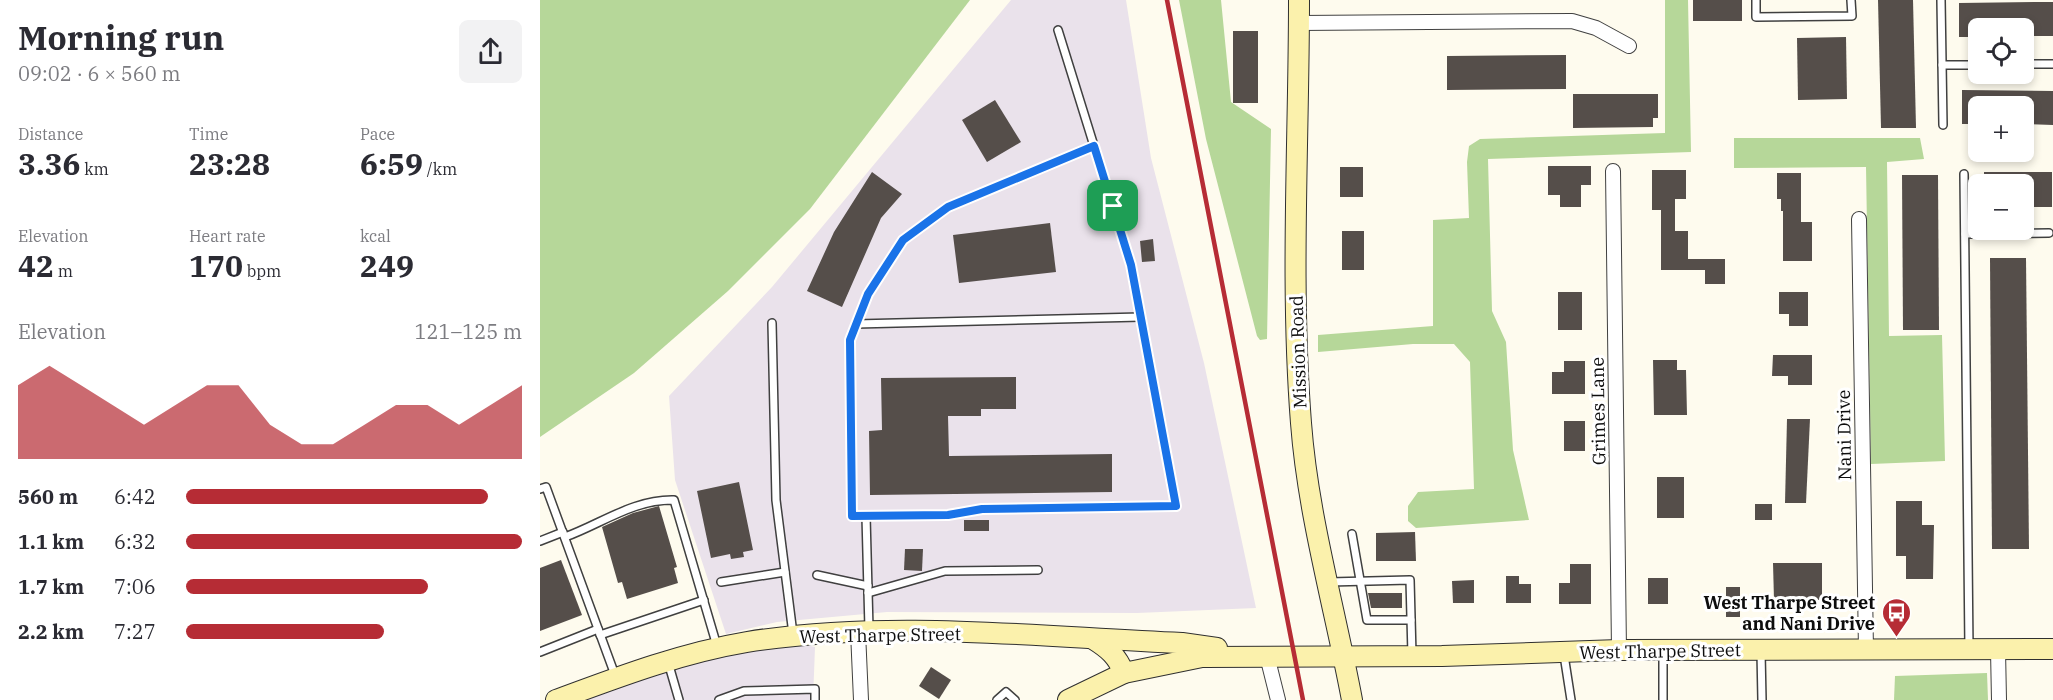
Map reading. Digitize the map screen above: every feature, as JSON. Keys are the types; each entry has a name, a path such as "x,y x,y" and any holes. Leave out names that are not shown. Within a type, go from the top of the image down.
{"main road":[{"name":"Mission Road","path":"1299,0 1296,293 1300,414 1310,489 1352,700"},
{"name":"West Tharpe Street","path":"556,700 667,661 718,649 793,636 863,632 1182,643 1267,656 1412,656 1619,650 2053,649"},
{"path":"1093,639 1110,649 1119,660 1124,673"},
{"path":"1068,700 1124,673 1202,657 1267,656"}],"street":[{"path":"1299,23 1572,21 1596,28 1629,46"},
{"name":"Grimes Lane","path":"1613,171 1619,650"},
{"name":"Nani Drive","path":"1859,219 1866,650"},
{"path":"861,700 863,632"},
{"path":"1998,650 1999,700"},
{"path":"1267,656 1278,700"}],"lane":[{"path":"1756,0 1756,17 1852,16 1851,0"},
{"path":"1941,0 1943,125"},
{"path":"1058,30 1131,265 1176,506 982,509 948,515 852,516 850,340 868,294 903,240 948,207 1094,146"},
{"path":"2034,64 2053,64"},
{"path":"1942,65 1968,65"},
{"path":"1964,174 1970,650"},
{"path":"1965,234 2049,233"},
{"path":"856,324 1141,317"},
{"path":"772,322 776,500 793,636"},
{"path":"540,489 546,487 616,678"},
{"path":"540,541 592,528 599,520 648,503 674,500 718,649"},
{"path":"863,632 868,590 867,516"},
{"path":"1352,534 1367,620 1411,620"},
{"path":"817,575 868,590 945,571 1038,570"},
{"path":"722,582 785,572"},
{"path":"1329,582 1410,580 1412,656"},
{"path":"540,652 704,600"},
{"path":"1663,650 1663,700"},
{"path":"1761,650 1762,700"},
{"path":"1564,652 1572,700"},
{"path":"667,661 679,700"},
{"path":"719,700 744,691 815,689 815,700"},
{"path":"997,700 1006,692 1015,700"}],"shaded area":[{"path":"1011,0 1126,0 1151,158 1204,363 1256,608 1137,613 887,612 777,622 726,634 675,480 669,396 772,287"},
{"path":"801,644 815,647 813,700 580,700 705,658"}],"green space":[{"path":"540,0 970,0 810,209 728,291 634,373 540,437"},
{"path":"1179,0 1221,0 1231,102 1271,129 1267,339 1260,340 1257,336 1206,139"},
{"path":"1665,0 1688,0 1691,152 1488,159 1492,311 1506,342 1513,450 1529,520 1416,528 1408,521 1408,506 1418,492 1474,489 1470,362 1454,344 1413,344 1318,352 1318,335 1433,326 1433,220 1469,218 1467,162 1469,146 1480,139 1665,133"},
{"path":"1734,138 1920,138 1924,159 1887,162 1889,336 1942,335 1945,461 1871,464 1866,167 1734,168"},
{"path":"1987,673 1988,700 1894,700 1895,676"}],"building":[{"path":"1693,0 1742,0 1742,21 1693,21"},
{"path":"1878,0 1913,0 1916,128 1881,128"},
{"path":"2053,2 2053,36 2034,36 2034,18 1968,18 1968,37 1959,37 1959,3"},
{"path":"1233,31 1258,31 1258,103 1233,103"},
{"path":"1846,37 1847,99 1798,100 1797,38"},
{"path":"1566,55 1566,89 1447,90 1447,56"},
{"path":"1962,90 2053,91 2053,125 2034,124 2034,96 1968,96 1968,124 1962,124"},
{"path":"1573,94 1658,94 1658,118 1653,118 1653,127 1573,128"},
{"path":"995,100 1021,142 987,162 962,120"},
{"path":"1548,166 1591,166 1591,185 1581,185 1581,207 1560,207 1560,195 1548,195"},
{"path":"1340,167 1363,167 1363,197 1340,197"},
{"path":"1652,170 1686,170 1686,199 1675,199 1675,231 1688,231 1688,259 1725,259 1725,284 1705,284 1705,270 1661,270 1661,210 1652,210"},
{"path":"872,172 902,194 881,218 842,307 807,291 834,232"},
{"path":"1984,172 2052,172 2052,207 2034,207 2034,174 1984,174"},
{"path":"1777,173 1801,173 1801,222 1812,222 1812,261 1783,261 1783,211 1781,211 1781,199 1777,199"},
{"path":"1902,175 1938,175 1939,330 1903,330"},
{"path":"1050,223 1056,272 959,283 953,235"},
{"path":"1342,231 1364,231 1364,270 1342,270"},
{"path":"1153,239 1155,261 1142,262 1140,241"},
{"path":"1990,258 2026,258 2029,549 1992,549"},
{"path":"1558,292 1582,292 1582,330 1558,330"},
{"path":"1779,292 1808,292 1808,326 1789,326 1789,314 1779,314"},
{"path":"1773,355 1812,355 1812,385 1788,385 1788,376 1772,376"},
{"path":"1653,360 1677,360 1677,370 1686,370 1687,415 1654,415"},
{"path":"1564,361 1585,361 1585,394 1552,394 1552,372 1564,372"},
{"path":"1016,377 1016,409 981,409 981,416 948,416 949,456 1112,454 1112,492 870,495 869,431 882,430 881,378"},
{"path":"1787,419 1810,419 1806,503 1785,503"},
{"path":"1564,421 1585,421 1585,451 1564,451"},
{"path":"1657,477 1684,477 1684,518 1657,518"},
{"path":"739,482 753,550 743,552 744,557 731,559 730,554 711,558 697,491"},
{"path":"1896,501 1922,501 1922,525 1934,525 1933,579 1906,579 1906,556 1896,556"},
{"path":"1755,504 1772,504 1772,520 1755,520"},
{"path":"659,506 677,567 674,568 678,583 627,599 622,582 618,583 602,527 633,513"},
{"path":"964,520 989,520 989,531 964,531"},
{"path":"1415,532 1416,561 1376,561 1376,533"},
{"path":"905,549 923,549 922,571 904,570"},
{"path":"561,560 582,615 540,631 540,568"},
{"path":"1773,563 1822,563 1822,600 1774,600"},
{"path":"1570,564 1591,564 1591,604 1559,604 1559,583 1570,583"},
{"path":"1506,576 1519,576 1519,584 1531,584 1531,603 1506,603"},
{"path":"1648,578 1668,578 1668,604 1648,604"},
{"path":"1474,580 1474,603 1453,603 1452,581"},
{"path":"1726,587 1740,587 1740,617 1726,617"},
{"path":"1368,593 1402,593 1402,608 1371,608"},
{"path":"931,667 951,680 939,699 919,686"}],"railway":[{"path":"1167,0 1303,700"}],"place":[{"name":"West Tharpe Street and Nani Drive","path":"1896,638"}],"route":[{"path":"1094,146 1113,206 1131,265 1176,506 982,509 948,515 852,516 850,340 868,294 903,240 948,207 1094,146"}]}
